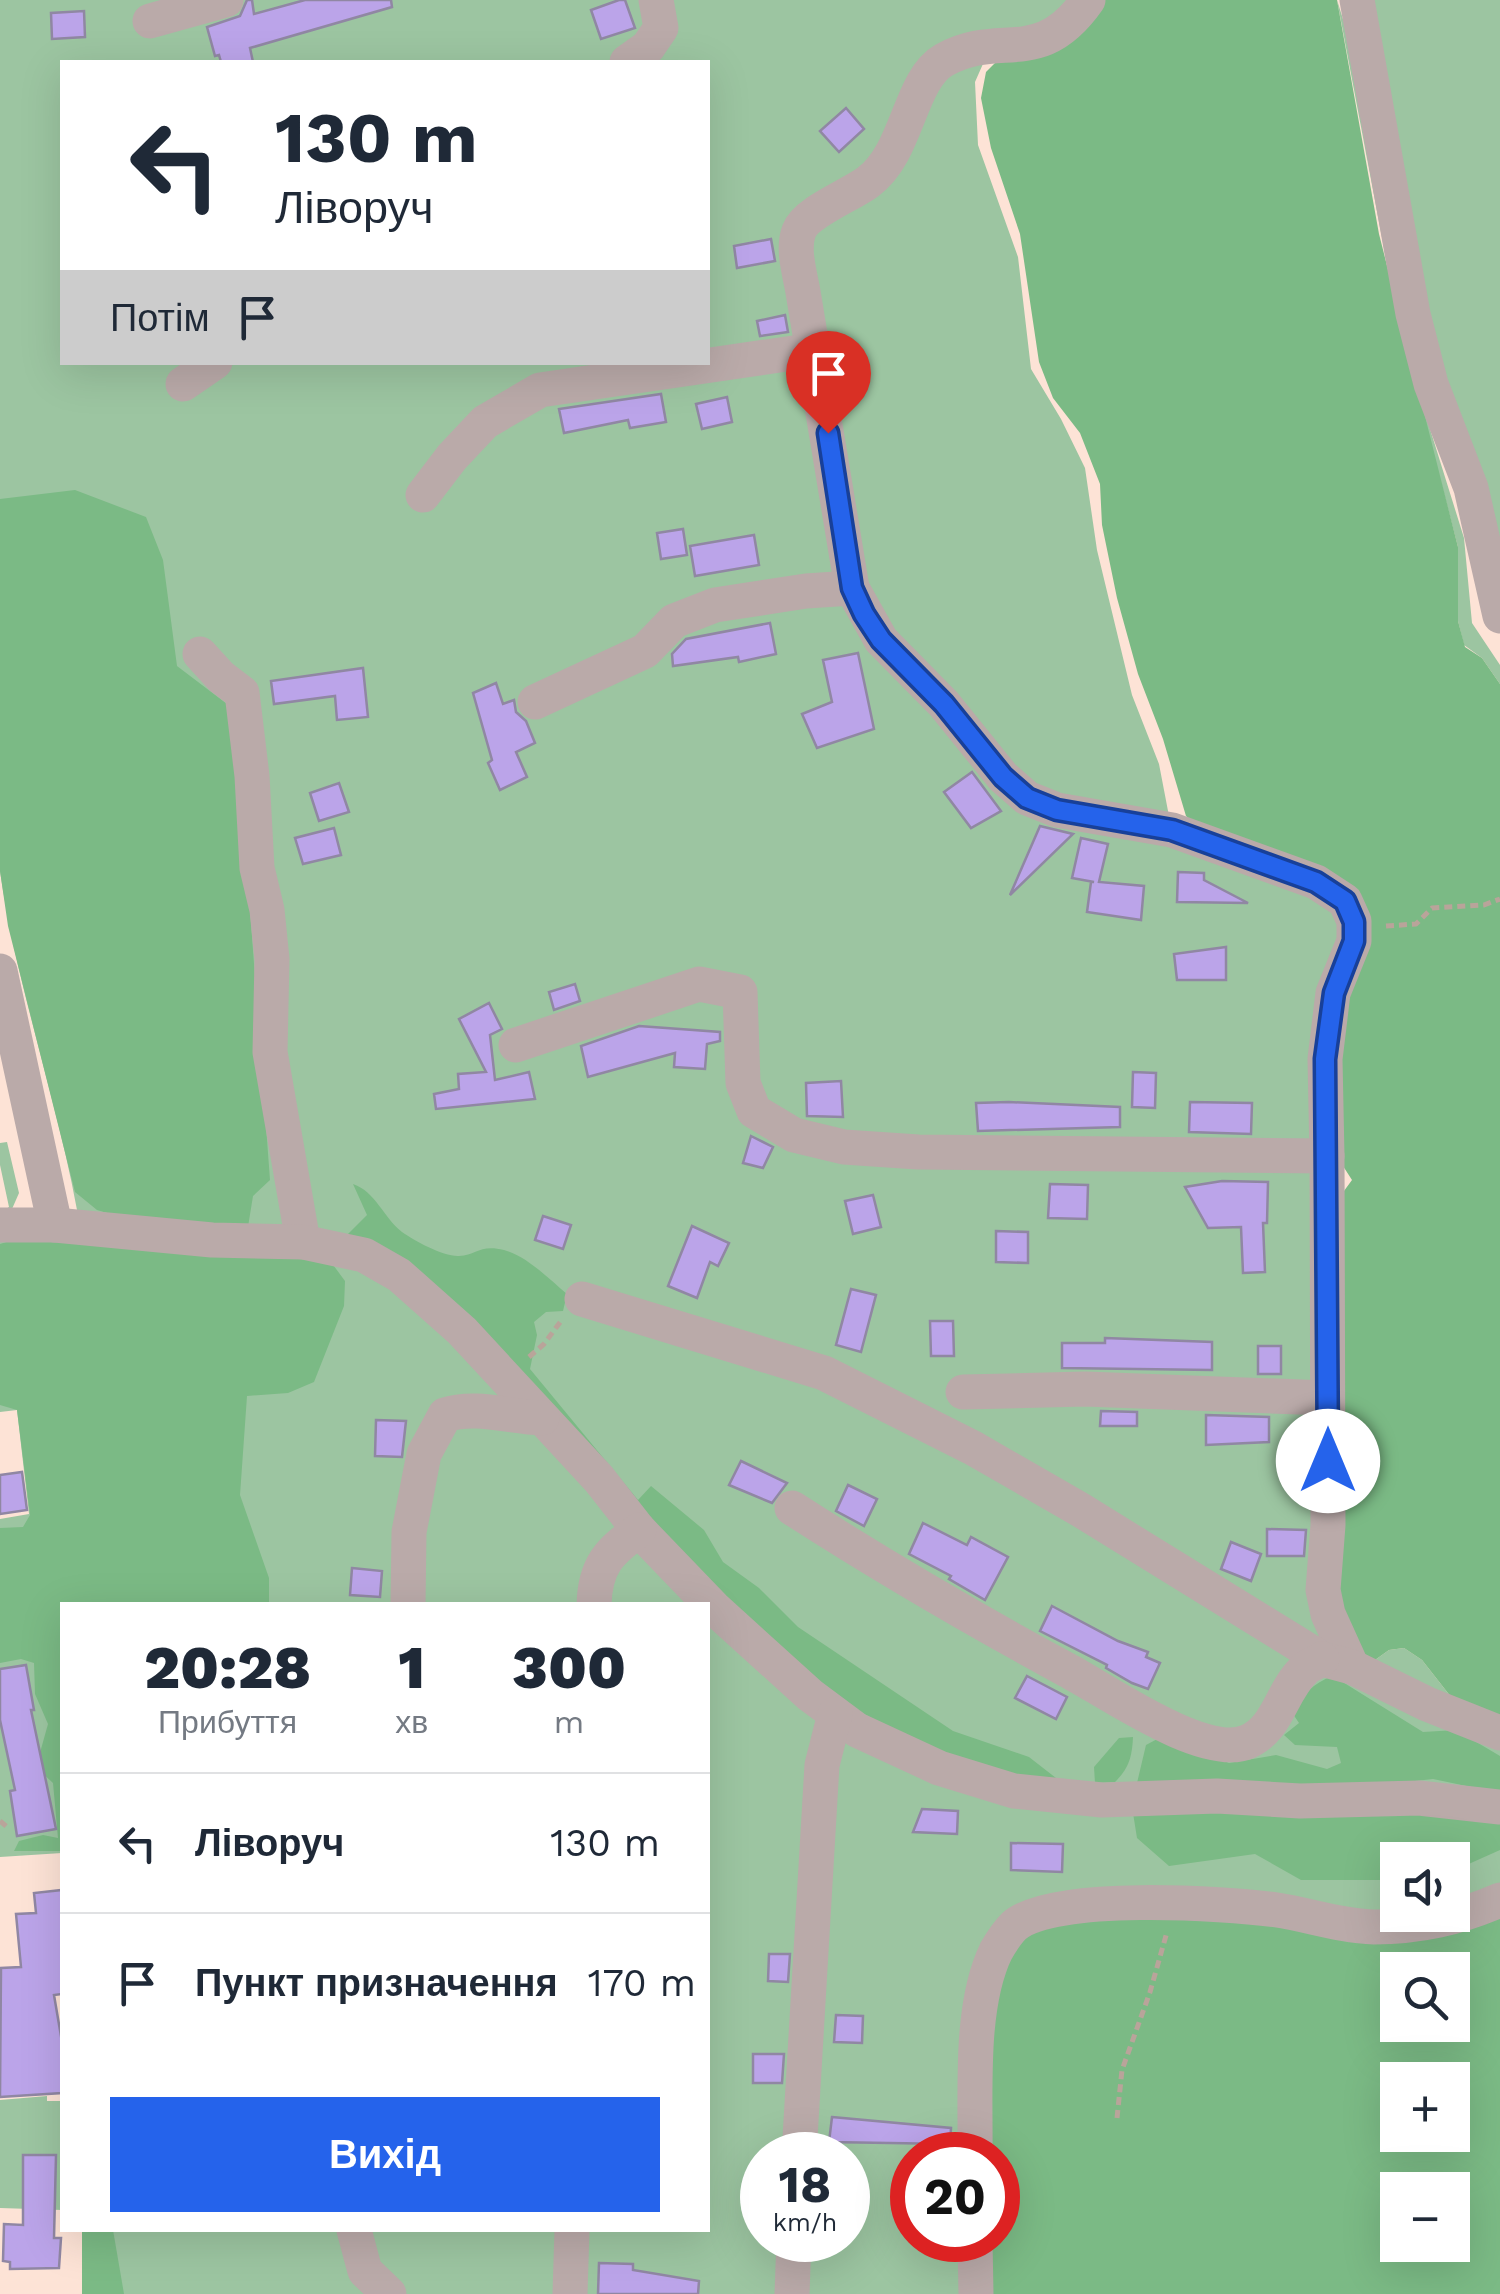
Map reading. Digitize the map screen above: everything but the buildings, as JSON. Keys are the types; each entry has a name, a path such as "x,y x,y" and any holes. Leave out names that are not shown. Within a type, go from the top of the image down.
{"lane":[{"path":"150,21 226,0"},
{"path":"630,60 648,47 661,28 656,0"},
{"path":"1088,0 1071,24 1051,36 1034,43 969,52 946,59 930,71 886,164 870,181 810,217 799,229 797,249 852,588 881,640 944,704 1003,777 1027,798 1057,810 1172,830 1316,882 1345,901 1354,922 1354,941 1334,993 1325,1059 1328,1525 1323,1590 1337,1663"},
{"path":"1357,0 1413,314 1431,384 1471,488 1500,616"},
{"path":"422,495 452,456 486,422 540,390 814,350"},
{"path":"183,384 211,365"},
{"path":"534,702 645,651 674,621 715,605 852,588"},
{"path":"200,654 220,677 242,693 257,868 267,910 272,959 270,1052 303,1242"},
{"path":"0,971 56,1225"},
{"path":"516,1045 698,984 740,992 743,1084 754,1111 794,1135 844,1148 918,1152 1327,1156"},
{"path":"0,1225 56,1225 212,1240 303,1242 364,1255 400,1276 462,1331 708,1602"},
{"path":"582,1299 824,1373 1004,1466 1337,1663 1500,1733"},
{"path":"963,1392 1122,1390 1327,1398"},
{"path":"408,1602 410,1532 424,1454 445,1415 467,1408 506,1417 542,1418"},
{"path":"792,1508 974,1621 1138,1712 1195,1737 1230,1744 1247,1742 1269,1726 1303,1671 1337,1663"},
{"path":"594,1602 594,1588 609,1551 639,1530"},
{"path":"710,1604 857,1730 939,1768 1014,1790 1102,1800 1217,1796 1300,1800 1419,1798 1500,1807"},
{"path":"800,2132 822,1765 835,1714"},
{"path":"975,2132 982,1996 996,1951 1015,1925 1044,1912 1082,1904 1174,1905 1276,1910 1370,1927 1432,1924 1500,1900"},
{"path":"355,2232 365,2271 388,2294"},
{"path":"570,2294 572,2232"},
{"path":"792,2294 793,2262"},
{"path":"975,2262 976,2294"}],"path":[{"path":"1354,922 1376,928 1416,924 1432,908 1500,899"},
{"path":"500,1372 544,1344 566,1312 582,1299"},
{"path":"0,1821 7,1827"},
{"path":"1117,2118 1122,2070 1150,1992 1174,1905"}],"green space":[{"path":"0,0 1083,0 1064,23 1038,36 1002,43 986,57 975,82 978,145 1018,257 1031,369 1085,468 1097,550 1132,695 1159,764 1173,837 1328,895 1344,920 1345,931 1324,997 1319,1045 1322,1505 1316,1595 1320,1619 1339,1652 1318,1655 1302,1666 1247,1735 1208,1735 1151,1710 1147,1721 1195,1744 1243,1751 1273,1739 1287,1704 1314,1670 1339,1669 1372,1688 1500,1741 1500,1797 1404,1786 1370,1790 1124,1790 1122,1813 1230,1806 1334,1812 1417,1806 1500,1819 1500,1890 1470,1903 1470,1842 1380,1842 1380,1917 1277,1902 1130,1897 1042,1902 1014,1919 984,1953 975,1985 969,2132 890,2132 890,2262 970,2262 970,2294 82,2294 82,2232 710,2232 710,1602 60,1602 60,1853 0,1857 0,1519 29,1514 17,1410 0,1412 0,1240 82,1239 64,1147 18,964 0,871"},
{"path":"1097,0 1337,0 1379,234 1458,547 1458,621 1465,647 1482,658 1500,684 1500,1726 1462,1711 1422,1660 1404,1648 1389,1650 1368,1665 1334,1612 1333,1206 1352,1180 1334,1152 1331,1085 1359,915 1209,837 1186,816 1117,598 1102,525 1100,484 1080,433 1053,398 1039,362 1020,234 991,148 981,98 986,72 1005,53"},
{"path":"1337,0 1347,32 1390,280"},
{"path":"1362,0 1500,0 1500,587 1438,382"},
{"path":"1411,368 1464,538 1472,623 1500,665 1500,684 1482,658 1464,645 1458,621 1458,547"},
{"path":"75,490 146,517 163,560 177,666 227,704 239,761 270,1180 253,1196 247,1233 137,1222 97,1210 75,1192 8,926 0,871 0,499"},
{"path":"7,1142 19,1193 12,1209 0,1213 9,1207 0,1165 0,1143"},
{"path":"353,1184 368,1193 395,1226 422,1244 453,1256 489,1248 513,1253 567,1294 563,1311 546,1312 534,1322 537,1335 530,1369 638,1500 651,1486 704,1530 723,1562 759,1588 798,1627 953,1731 1029,1757 1056,1778 992,1776 905,1737 827,1693 347,1235 367,1215"},
{"path":"16,1239 328,1258 345,1281 344,1306 314,1382 288,1393 247,1396 240,1495 269,1578 269,1602 60,1602 60,1851 14,1851 19,1841 43,1835 58,1838 53,1783 36,1767 48,1724 35,1694 34,1663 21,1659 0,1663 0,1528 23,1527 30,1515 17,1410 0,1405 0,1244"},
{"path":"1404,1648 1422,1660 1462,1711 1368,1665 1389,1650"},
{"path":"1333,1676 1423,1732 1456,1730 1500,1756 1500,1793 1433,1779 1352,1788 1137,1783 1146,1745 1161,1737 1229,1763 1276,1755 1327,1769 1341,1763 1337,1747 1295,1745 1284,1735 1299,1723 1293,1714 1304,1695"},
{"path":"1133,1737 1129,1762 1120,1777 1115,1782 1095,1783 1094,1767 1119,1738"},
{"path":"1417,1806 1500,1822 1500,1850 1470,1863 1470,1842 1380,1842 1380,1880 1301,1880 1255,1854 1169,1866 1137,1838 1133,1813"},
{"path":"1470,1910 1500,1910 1500,2294 983,2294 982,2262 1020,2262 1020,2132 983,2132 984,2027 1017,1932 1070,1915 1380,1911 1380,1932 1470,1932"},
{"path":"47,2096 47,2101 60,2101 60,2210 0,2208 0,2100"},
{"path":"82,2232 113,2232 124,2294 82,2294"}],"route":[{"path":"828,433 852,588 864,614 881,640 944,704 1003,777 1027,798 1057,810 1172,830 1316,882 1345,901 1354,922 1354,941 1334,993 1325,1059 1328,1461"}]}
